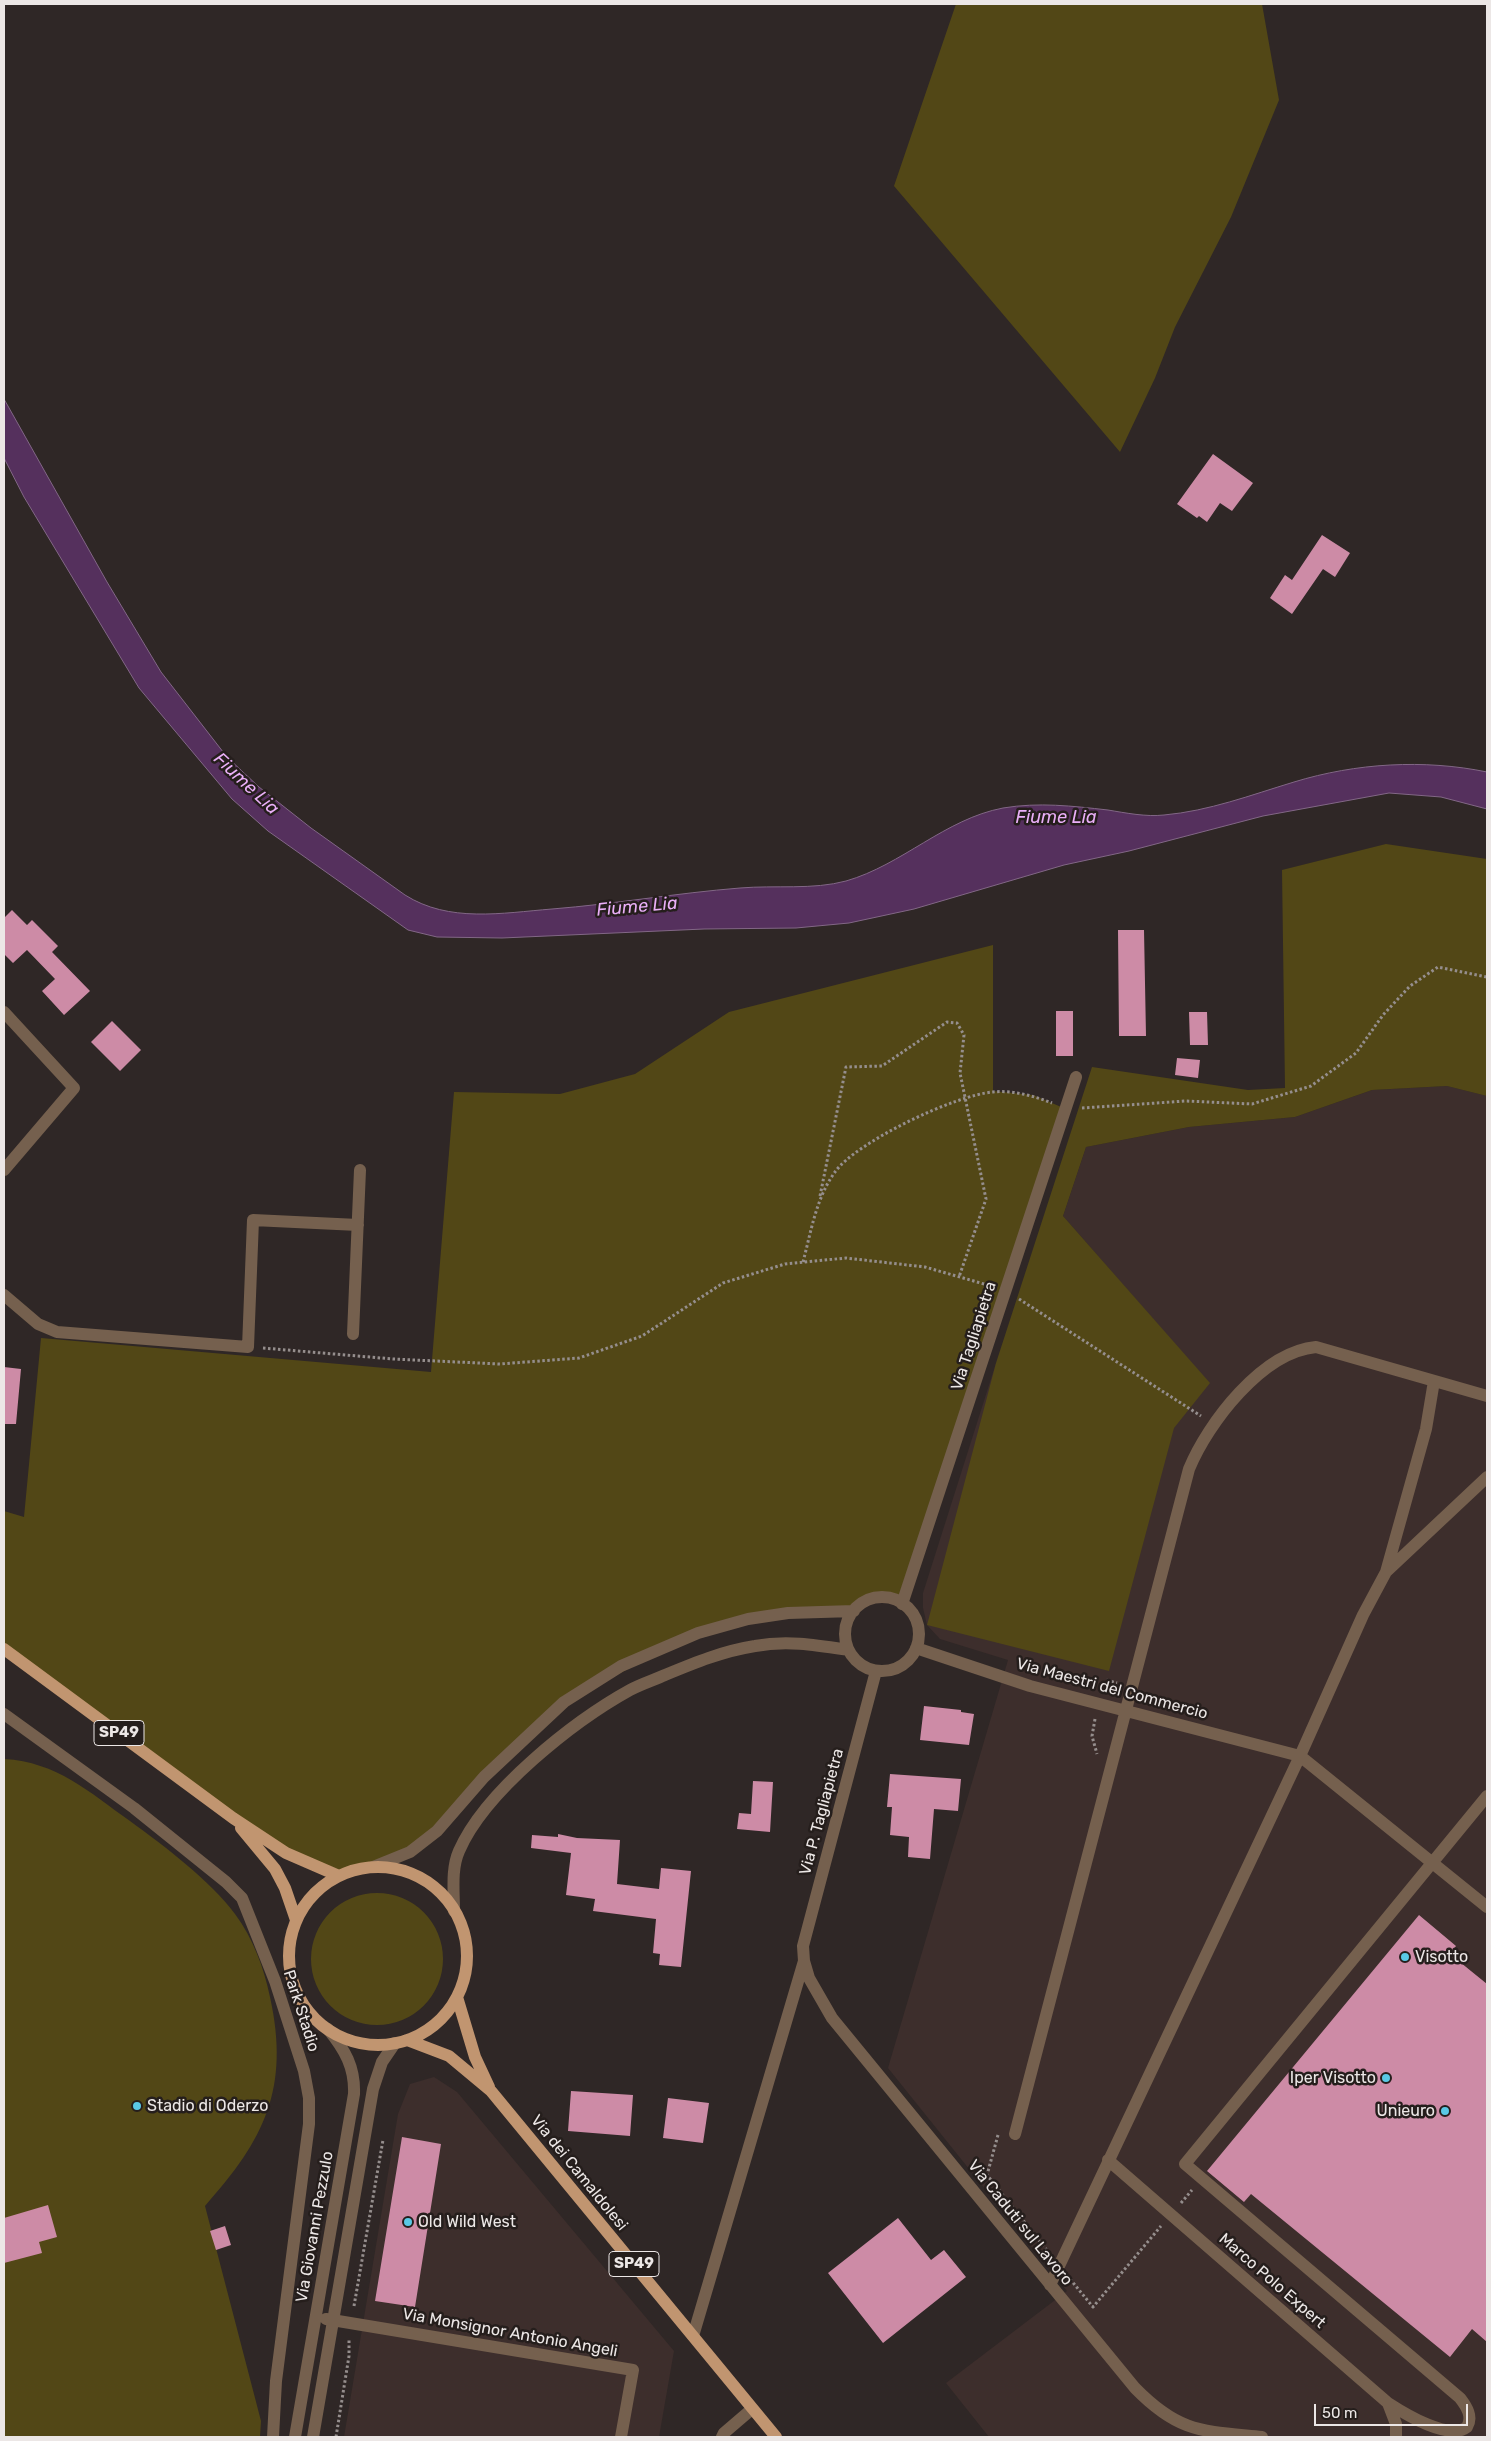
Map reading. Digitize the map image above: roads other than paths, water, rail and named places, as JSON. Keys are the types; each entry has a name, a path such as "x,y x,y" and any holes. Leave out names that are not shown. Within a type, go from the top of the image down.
{"main road":[{"name":"SP49","path":"4,1649 233,1818 286,1853 339,1876"},
{"name":"SP49","path":"233,1818 275,1869 285,1888 296,1920"},
{"name":"SP49","path":"374,1867 397,1869 420,1878 439,1892 454,1911 463,1931 467,1953 464,1976 457,1997 444,2015 427,2030 401,2042 365,2044 339,2036 316,2021 300,2000 290,1974 289,1947 296,1920 307,1902 321,1887 339,1876 356,1870 374,1867"},
{"name":"Via dei Camaldolesi","path":"457,1997 475,2057 491,2091"},
{"name":"Via dei Camaldolesi","path":"401,2042 449,2056 491,2091 776,2437"}],"street":[{"path":"4,1012 74,1088 4,1170"},
{"name":"Via Tagliapietra","path":"902,1604 1076,1078"},
{"path":"353,1334 360,1170"},
{"path":"4,1296 38,1324 57,1332 248,1347 253,1220 358,1225"},
{"path":"1015,2134 1189,1469 1199,1445 1238,1393 1273,1364 1304,1348 1316,1347 1487,1396"},
{"path":"1050,2285 1300,1756 1363,1615 1386,1572 1426,1429 1434,1381"},
{"path":"1386,1572 1487,1477"},
{"path":"881,1598 902,1604 911,1612 917,1624 919,1636 916,1648 904,1664 886,1671 876,1671 865,1667 855,1660 848,1650 846,1629 854,1611 862,1604 881,1598"},
{"path":"374,1867 410,1852 437,1831 484,1776 564,1702 621,1666 698,1633 748,1619 788,1614 854,1611"},
{"path":"454,1911 453,1879 458,1853 470,1828 505,1785 576,1725 631,1689 709,1657 754,1646 790,1642 848,1650"},
{"name":"Via Maestri del Commercio","path":"916,1648 1030,1686 1300,1756"},
{"name":"Via P. Tagliapietra","path":"804,1962 803,1946 876,1671"},
{"name":"Park Stadio","path":"4,1714 134,1808 226,1882 242,1898 275,1981 304,2071 310,2098 309,2124 276,2381 273,2437"},
{"path":"1300,1756 1487,1907"},
{"path":"1434,1863 1487,1796"},
{"name":"Marco Polo Expert","path":"1108,2160 1388,2403 1437,2434 1455,2434 1463,2431 1470,2417 1467,2408 1460,2398 1185,2164 1434,1863"},
{"path":"692,2336 804,1962"},
{"name":"Via Caduti sul Lavoro","path":"804,1962 809,1978 832,2018 1135,2388 1153,2406 1172,2419 1191,2428 1262,2437"},
{"name":"Via Giovanni Pezzulo","path":"295,2437 354,2094 354,2080 350,2063 342,2047 328,2029"},
{"name":"Via Giovanni Pezzulo","path":"313,2437 373,2089 382,2062 401,2042"},
{"name":"Via Monsignor Antonio Angeli","path":"316,2318 633,2370 621,2437"},
{"path":"1388,2403 1396,2424 1396,2437"},
{"path":"722,2437 724,2432 752,2408"}],"water":[{"name":"Fiume Lia","path":"4,399 107,582 161,672 227,757 259,787 311,828 405,895 422,904 440,910 458,913 495,914 576,907 740,888 833,884 866,874 962,822 1003,808 1056,805 1143,815 1164,815 1214,806 1294,782 1366,767 1415,764 1439,765 1487,772 1487,809 1441,797 1389,793 1263,816 1129,851 1064,865 914,909 849,923 796,928 704,929 502,938 437,937 408,930 268,831 232,799 139,688 24,497 4,458"}],"place":[{"name":"Visotto","path":"1405,1957"},
{"name":"Iper Visotto","path":"1386,2078"},
{"name":"Stadio di Oderzo","path":"137,2106"},
{"name":"Unieuro","path":"1445,2111"},
{"name":"Old Wild West","path":"408,2222"}]}
